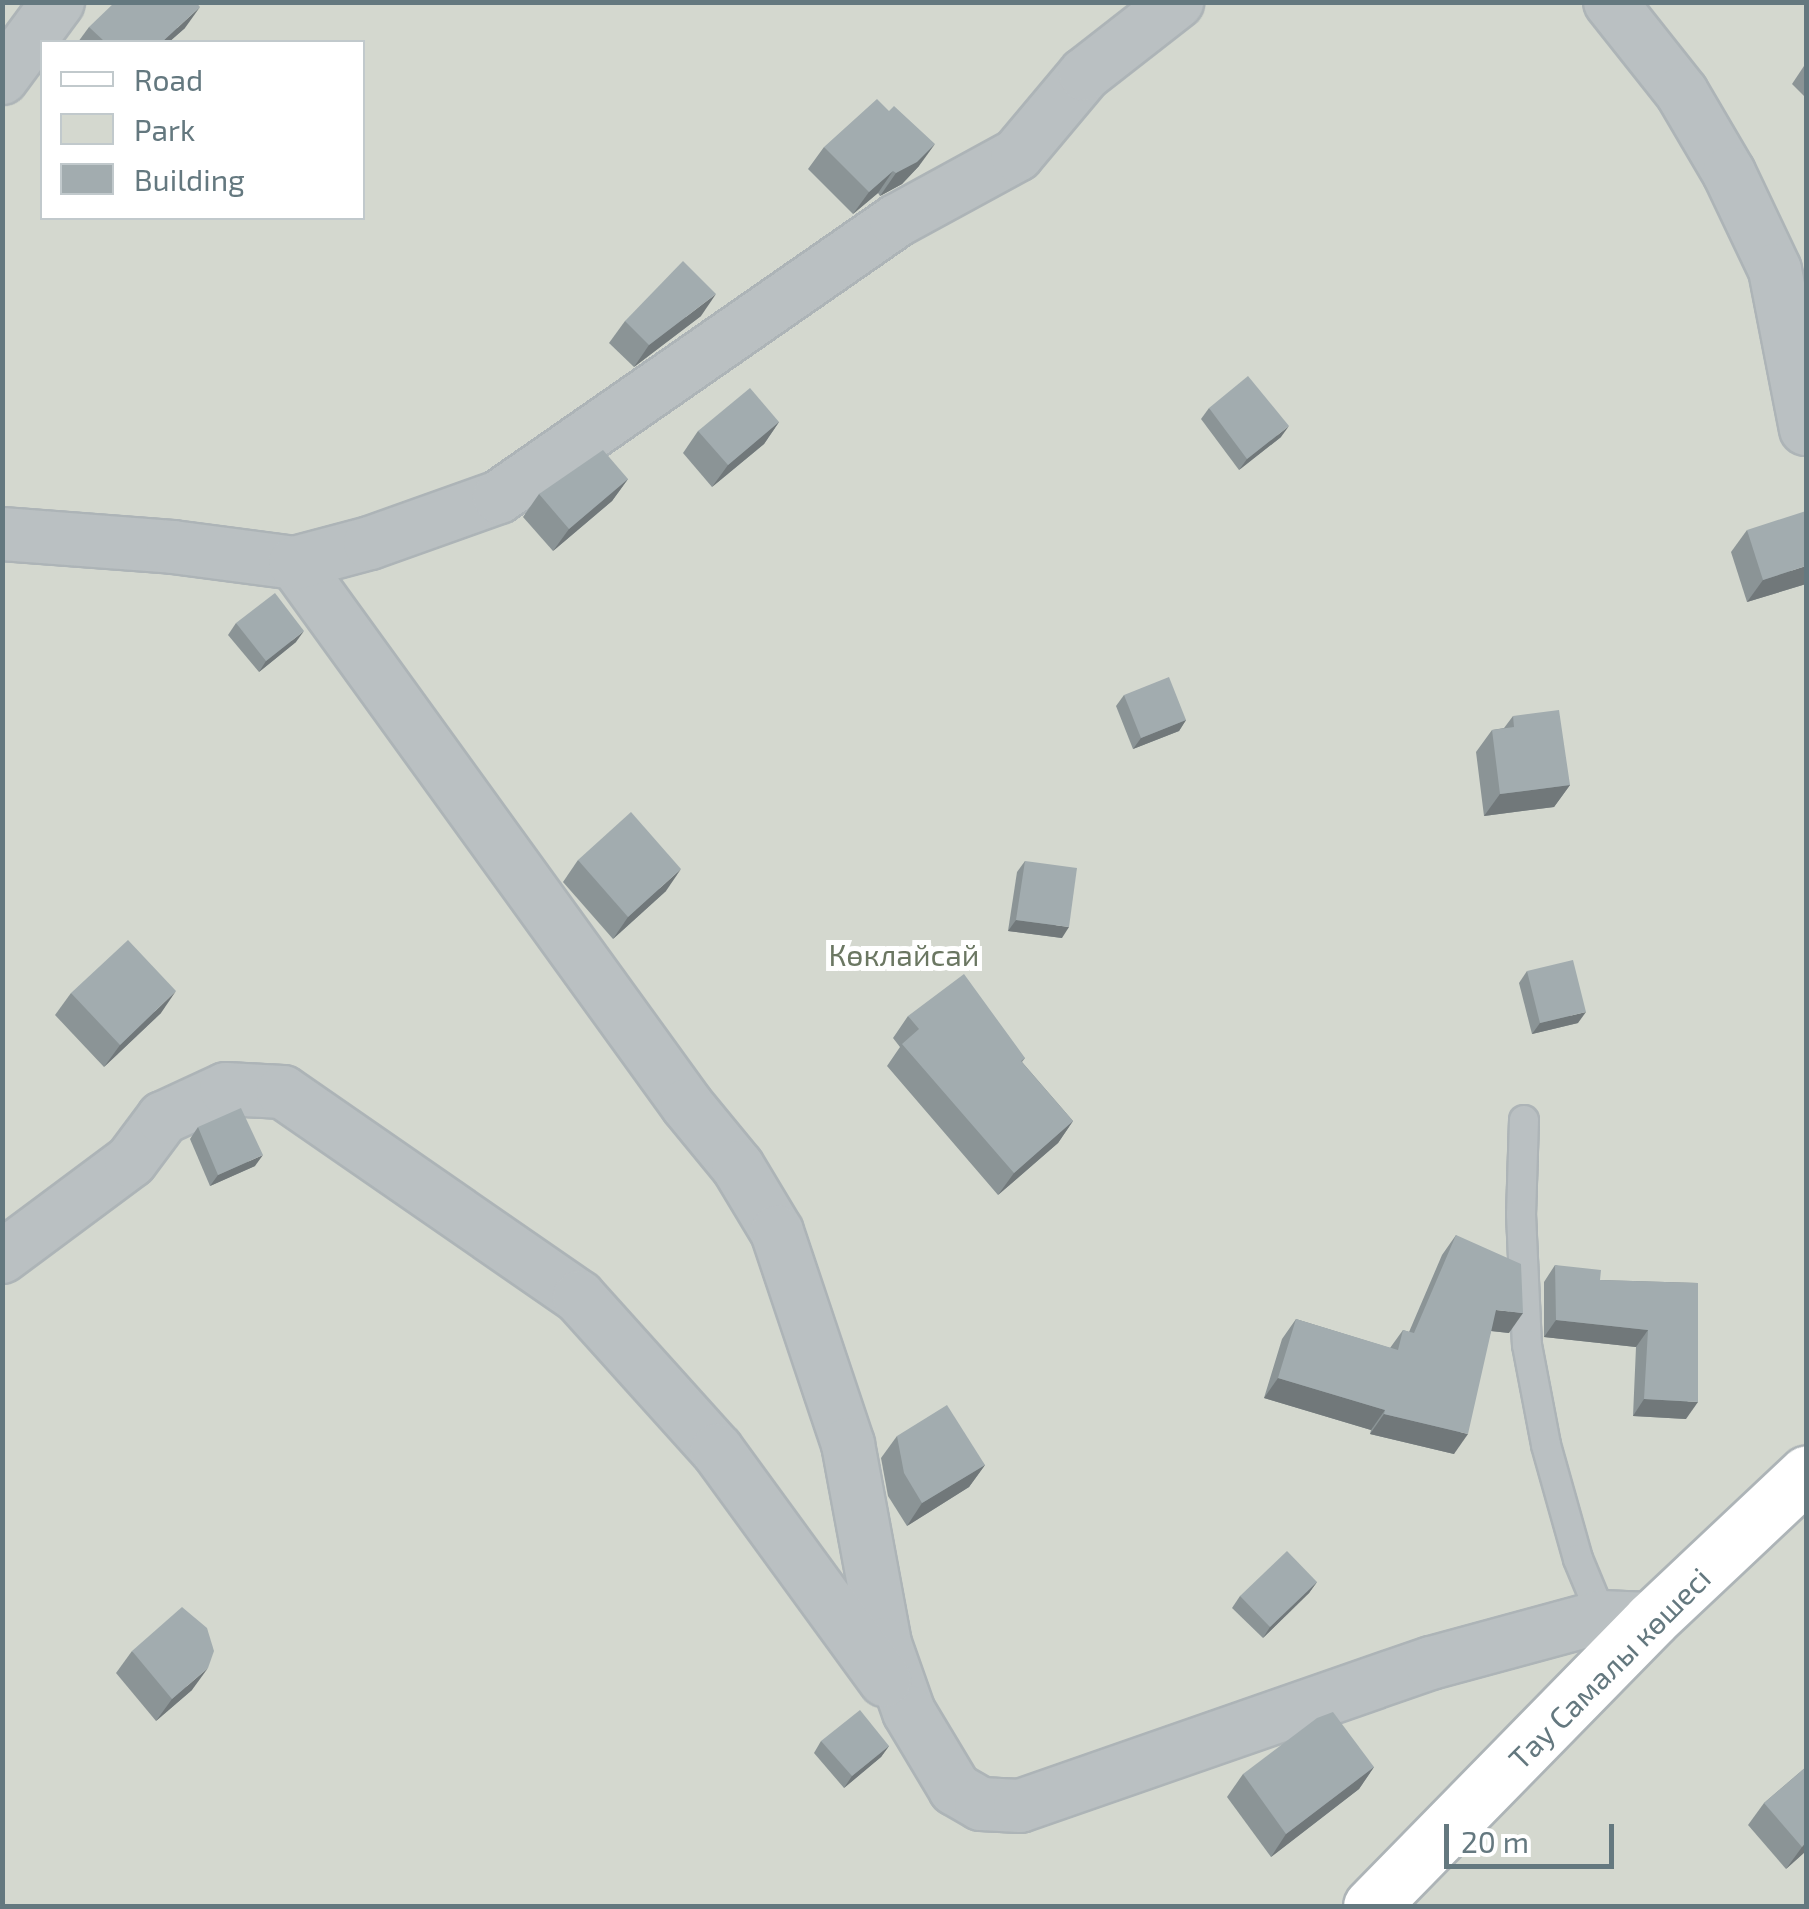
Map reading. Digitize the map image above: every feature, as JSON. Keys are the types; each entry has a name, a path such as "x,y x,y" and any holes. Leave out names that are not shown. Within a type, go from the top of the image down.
{"street":[{"path":"2,78 58,2"},
{"path":"2,534 173,547 295,564 498,497 896,221 1017,155 1085,74 1177,2"},
{"path":"1610,2 1682,93 1729,173 1775,270 1806,430"},
{"path":"295,564 687,1105 738,1167 777,1232 848,1444 869,1576 906,1704"},
{"path":"2,1257 131,1161 162,1118 226,1089 283,1092 579,1297 717,1450 868,1661 906,1704 955,1789 981,1804 1020,1806 1431,1663 1624,1629"},
{"name":"Тау Самалы көшесі","path":"1371,1906 1624,1629 1806,1474"}],"lane":[{"path":"1524,1120 1521,1214 1528,1345 1546,1445 1578,1559 1624,1629"}],"green space":[{"name":"Көклайсай","path":"3,3 1806,3 1806,1906 3,1906"}],"building":[{"path":"115,2 196,2 200,7 164,40 103,40 89,27"},
{"path":"877,99 889,111 894,106 935,144 917,162 893,171 869,192 824,147"},
{"path":"683,261 716,294 649,345 625,321"},
{"path":"1248,376 1289,426 1247,459 1209,408"},
{"path":"750,388 779,422 728,465 698,431"},
{"path":"603,450 628,479 569,529 539,494"},
{"path":"1806,511 1806,566 1763,580 1747,530"},
{"path":"275,593 304,631 266,661 236,623"},
{"path":"1169,677 1186,720 1141,738 1124,695"},
{"path":"1559,710 1570,785 1500,794 1492,730 1514,727 1513,716"},
{"path":"631,812 681,869 628,917 578,860"},
{"path":"1025,861 1077,868 1069,927 1016,920"},
{"path":"128,940 176,991 120,1045 71,993"},
{"path":"1573,960 1586,1012 1540,1023 1527,971"},
{"path":"964,974 1025,1058 1021,1061 1073,1121 1014,1173 902,1044 919,1029 908,1016"},
{"path":"241,1108 263,1155 218,1175 198,1127"},
{"path":"1456,1235 1521,1264 1523,1313 1496,1310 1468,1434 1384,1414 1385,1410 1278,1378 1296,1319 1398,1350 1403,1330 1414,1333"},
{"path":"1555,1265 1601,1270 1600,1280 1698,1283 1698,1402 1644,1399 1648,1330 1556,1320"},
{"path":"947,1405 985,1465 922,1503 904,1473 897,1436"},
{"path":"1287,1551 1317,1582 1270,1627 1240,1596"},
{"path":"182,1607 207,1628 214,1651 208,1668 172,1699 132,1651"},
{"path":"860,1710 889,1746 852,1776 821,1741"},
{"path":"1333,1712 1374,1767 1286,1834 1243,1774 1317,1718"},
{"path":"1806,1767 1806,1842 1802,1847 1764,1803"}]}
